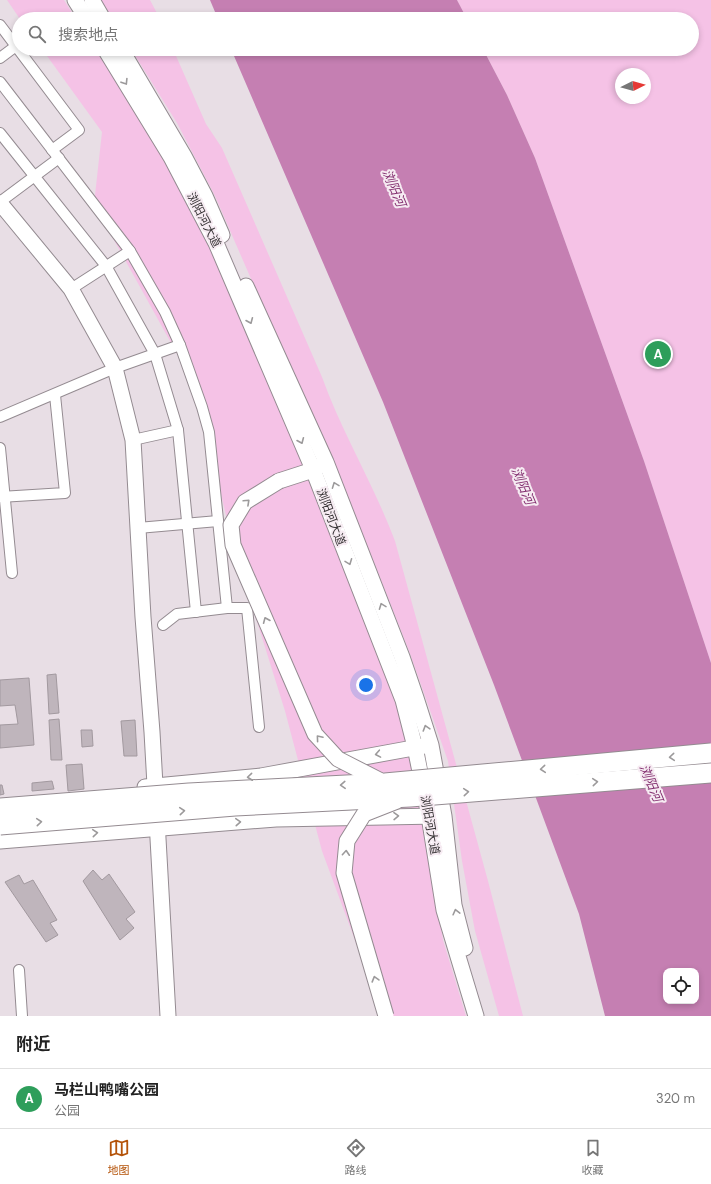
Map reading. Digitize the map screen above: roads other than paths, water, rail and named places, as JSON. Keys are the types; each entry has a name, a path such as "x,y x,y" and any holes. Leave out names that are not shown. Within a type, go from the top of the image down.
{"highway":[{"path":"0,808 189,793 385,783 711,753"},
{"path":"0,825 235,806 410,796 711,773"}],"main road":[{"path":"75,0 83,12"},
{"path":"92,0 99,12"},
{"name":"浏阳河大道","path":"109,56 171,157 216,243 313,470 403,700 415,748 429,816 444,910 476,1016"},
{"name":"浏阳河大道","path":"125,56 206,196 326,462 402,657 431,746 444,816 454,905 465,948 487,1016"},
{"path":"0,203 71,289 115,368 133,440 158,828 168,1016"},
{"path":"326,462 313,470 279,481 245,502 231,525 233,545 315,734 338,759 385,783"},
{"path":"0,802 261,776 431,746"},
{"path":"386,1016 344,873 346,841 364,814 410,796"},
{"path":"0,841 276,819 444,816"}],"street":[{"path":"0,25 12,41"},
{"path":"0,58 12,49"},
{"path":"24,56 79,130 52,150"},
{"path":"0,82 130,251 165,312 180,345 202,407 209,432 227,608"},
{"path":"0,133 106,266 155,354 178,430 196,612"},
{"path":"0,203 59,158"},
{"path":"71,289 130,251"},
{"path":"0,417 55,395 115,368 180,345"},
{"path":"3,497 65,493 55,395"},
{"path":"133,440 178,430"},
{"path":"0,448 3,497 12,572"},
{"path":"138,528 218,521"},
{"path":"163,625 177,614 227,608 247,608 258,727"},
{"path":"19,970 22,1016"}],"water":[{"path":"210,0 457,0 463,12 215,12"},
{"name":"浏阳河","path":"234,56 487,56 507,95 535,158 644,461 711,663 711,1016 605,1016 579,914 494,685 383,402"}],"place":[{"name":"马栏山鸭嘴公园","path":"658,354"}]}
